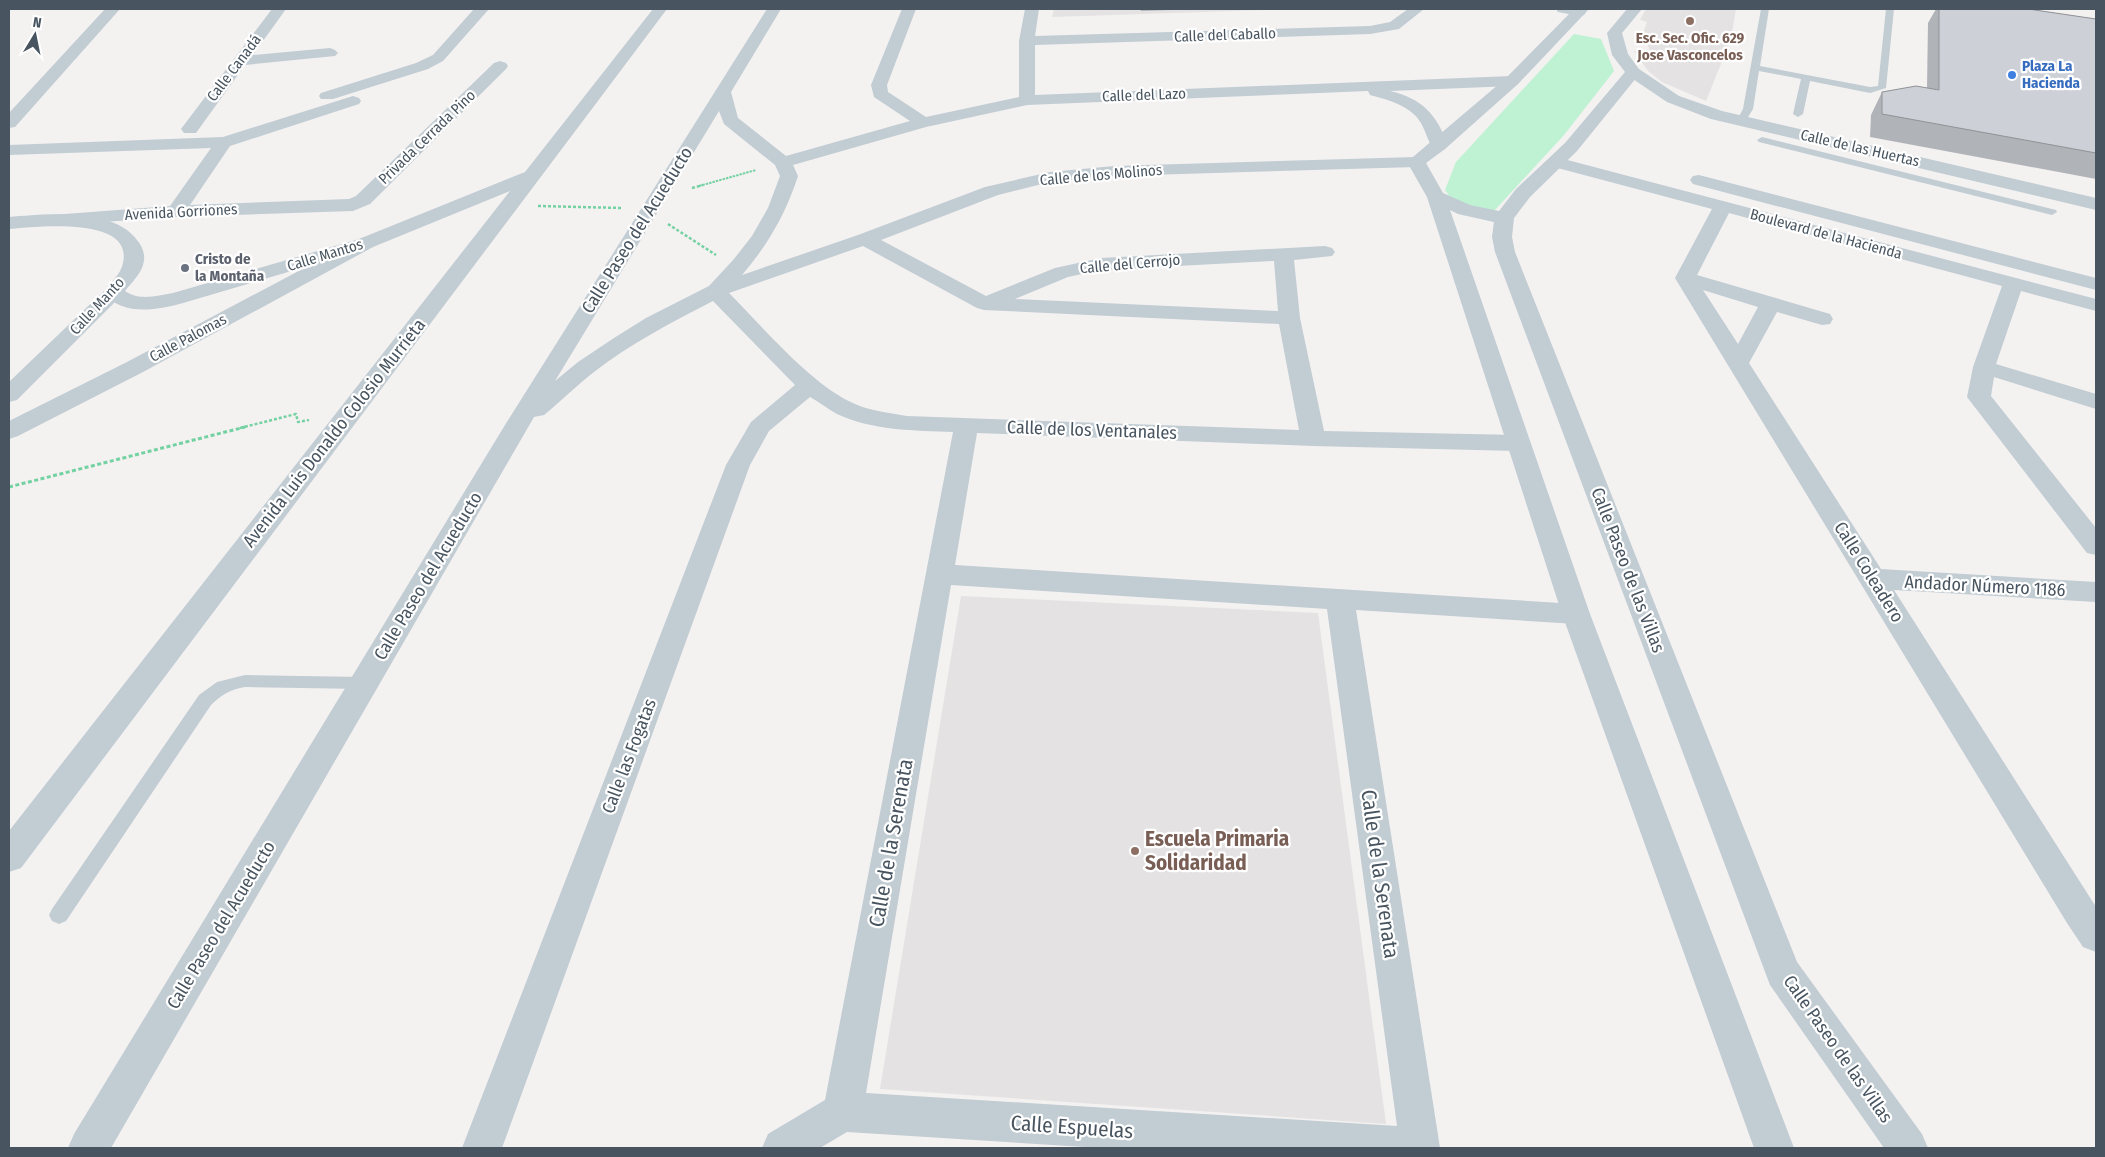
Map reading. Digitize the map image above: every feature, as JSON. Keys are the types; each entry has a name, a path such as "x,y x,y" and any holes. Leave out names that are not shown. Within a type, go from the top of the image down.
{"street":[{"path":"9,123 113,9"},
{"name":"Calle Canadá","path":"190,128 279,9"},
{"path":"254,118 422,66 438,58 482,9"},
{"name":"Avenida Luis Donaldo Colosio Murrieta","path":"9,857 20,828 352,409 660,9"},
{"name":"Calle Paseo del Acueducto","path":"559,378 723,92 774,9"},
{"path":"909,9 879,85 880,94 923,123"},
{"path":"1027,100 1027,41 1032,9"},
{"name":"Calle del Caballo","path":"1027,41 1370,30 1394,26 1417,9"},
{"path":"1563,9 1580,10"},
{"path":"1436,197 1465,210 1504,218 1524,193 1572,154 1633,72 1620,55 1609,32 1635,9"},
{"path":"1580,10 1512,81 1439,145 1416,162 1436,197 1517,443 1576,614 1774,1148"},
{"path":"1566,24 1585,28"},
{"path":"240,61 330,53"},
{"name":"Privada Cerrada Pino","path":"352,205 363,200 500,66"},
{"name":"Calle de las Huertas","path":"1633,72 1672,99 1859,156 2096,204"},
{"name":"Calle del Lazo","path":"783,162 923,123 1027,100 1512,81"},
{"path":"1358,87 1397,98 1418,108 1433,125 1439,145"},
{"path":"723,92 730,120 783,162"},
{"path":"9,150 224,142 352,101"},
{"path":"176,211 224,142"},
{"name":"Boulevard de la Hacienda","path":"1572,154 1723,206 2011,288 2096,305"},
{"name":"Calle de los Molinos","path":"715,291 738,268 756,246 782,200 789,176 783,162"},
{"name":"Calle de los Molinos","path":"517,425 559,378 586,367 654,323 715,291 865,239 992,191 1050,178 1114,171 1416,162"},
{"name":"Calle Mantos","path":"114,292 121,300 139,303 167,300 366,243 532,176"},
{"name":"Boulevard de la Hacienda","path":"1686,177 2096,284"},
{"name":"Avenida Gorriones","path":"9,223 176,211 352,205"},
{"path":"1723,206 1686,278 1822,319"},
{"name":"Calle Paseo de las Villas","path":"1504,218 1502,237 1505,252 1783,973 1908,1148"},
{"name":"Calle Manto","path":"9,395 114,292 132,266 134,253 124,233 110,227 59,219"},
{"path":"865,239 984,304 1289,318"},
{"name":"Calle Palomas","path":"9,431 135,367 366,243"},
{"name":"Calle del Cerrojo","path":"984,304 1062,272 1101,264 1325,252"},
{"path":"1284,254 1289,318 1313,438"},
{"name":"Calle Coleadero","path":"1686,278 2079,912 2096,935"},
{"path":"2011,288 1984,367 1979,397 2064,508 2096,546"},
{"name":"Calle de los Ventanales","path":"715,291 809,386 846,409 876,418 907,423 966,426 1517,443"},
{"path":"1739,362 1770,304"},
{"path":"1984,367 2096,402"},
{"name":"Calle las Fogatas","path":"482,1148 738,465 759,427 809,386"},
{"name":"Calle Paseo del Acueducto","path":"88,1148 517,425"},
{"name":"Calle de la Serenata","path":"843,1112 966,426"},
{"path":"2064,508 2096,518"},
{"path":"940,574 1576,614"},
{"name":"Andador Número 1186","path":"1874,580 2096,592"},
{"name":"Calle de la Serenata","path":"1340,599 1420,1148"},
{"path":"782,1148 843,1112"},
{"name":"Calle Espuelas","path":"843,1112 1420,1148"}],"lane":[{"path":"1742,120 1748,108 1765,9"},
{"path":"1755,68 1870,90 1882,88 1890,9"},
{"path":"1798,114 1806,78"},
{"path":"1762,140 1859,156 2052,212"},
{"path":"59,915 205,700 213,692 234,682 245,681 364,684"}],"path":[{"path":"662,220 705,249"},
{"path":"9,487 296,414 298,422 352,409"}],"shaded area":[{"path":"1054,9 1293,9 1052,17"},
{"path":"1646,9 1736,9 1731,39 1706,101 1662,82 1648,71 1634,51 1651,53 1643,33 1647,22 1640,20"},
{"name":"Escuela Primaria Solidaridad","path":"961,596 1318,613 1386,1124 880,1089"}],"green space":[{"path":"1574,34 1601,39 1614,71 1564,135 1494,211 1453,201 1445,190 1456,162"}],"building":[{"name":"Plaza La Hacienda","path":"1939,9 2028,9 2096,19 2096,153 1882,114 1882,92 1916,86 1939,90"}],"place":[{"name":"Esc. Sec. Ofic. 629 Jose Vasconcelos","path":"1690,21"},
{"name":"Plaza La Hacienda","path":"2012,75"},
{"name":"Cristo de la Montaña","path":"185,268"},
{"name":"Escuela Primaria Solidaridad","path":"1135,851"}]}
